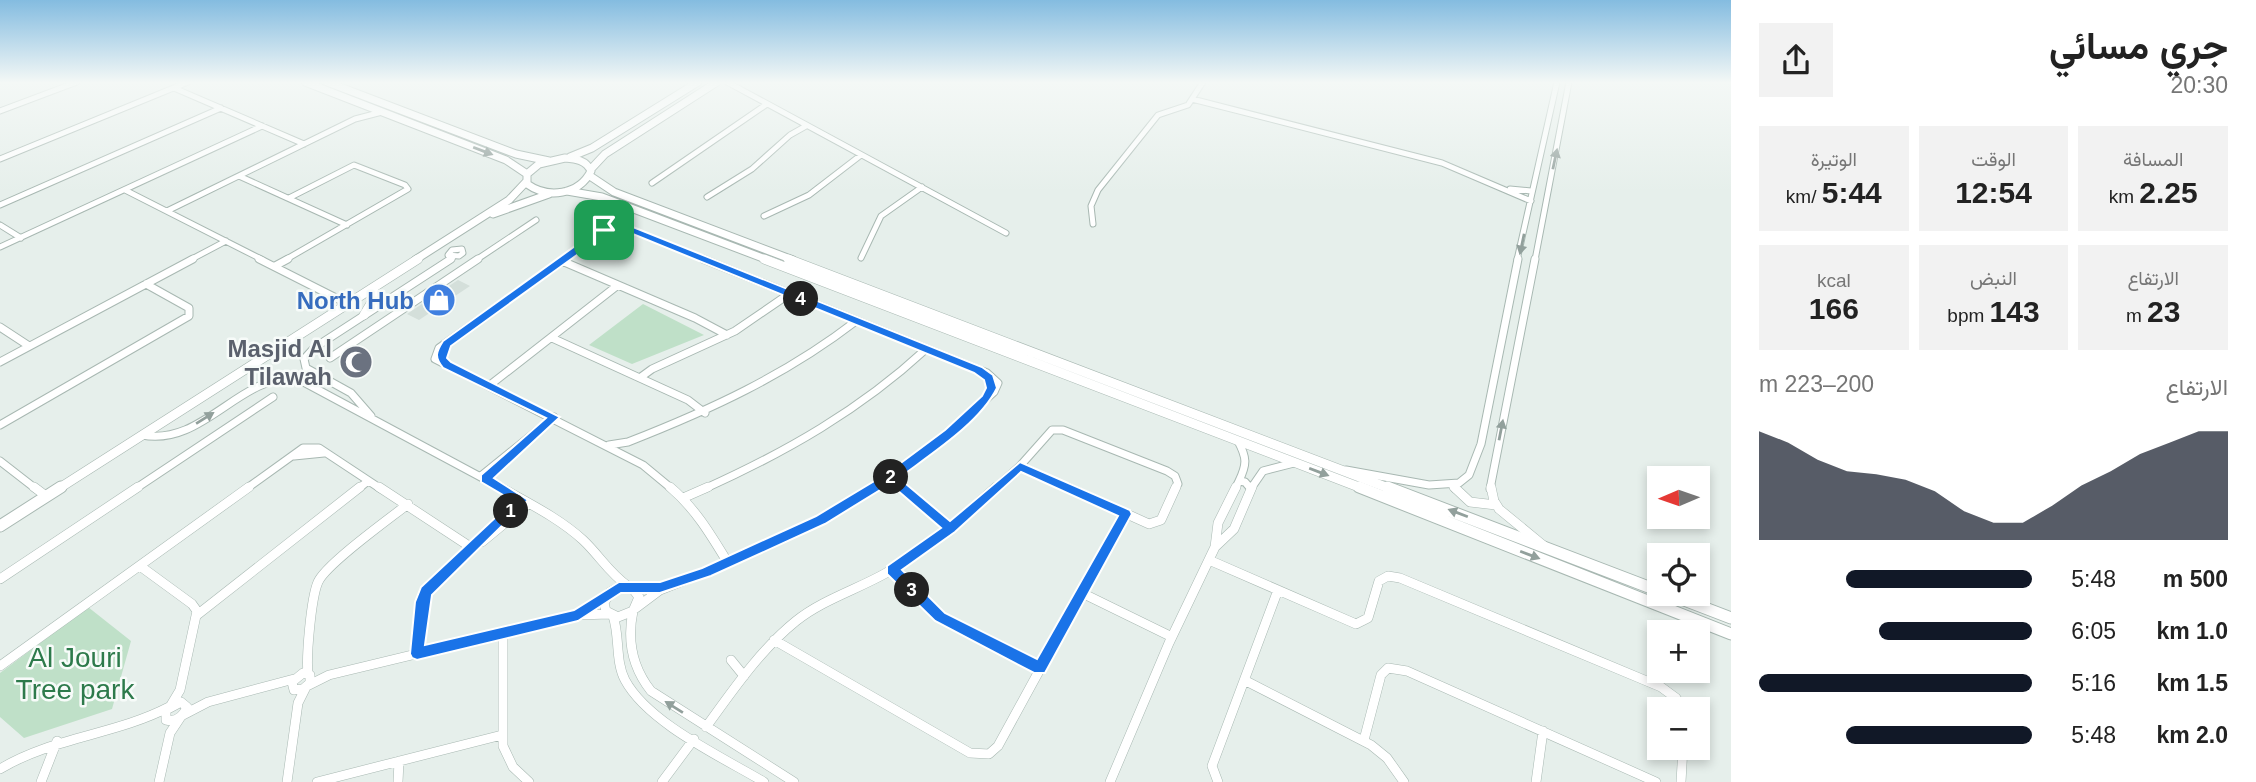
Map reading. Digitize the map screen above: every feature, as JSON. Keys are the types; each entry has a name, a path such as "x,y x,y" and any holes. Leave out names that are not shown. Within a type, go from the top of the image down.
{"street":[{"path":"0,157 94,118"},
{"path":"0,205 197,118"},
{"path":"245,118 304,144"},
{"path":"400,118 506,160 535,190 554,193"},
{"path":"423,118 516,154 549,161"},
{"path":"0,526 513,198 535,166 592,148 639,118"},
{"path":"448,239 492,215 584,184 605,154 660,118"},
{"path":"652,183 746,118"},
{"path":"793,118 1006,233"},
{"path":"1093,224 1091,206 1098,190 1155,118"},
{"path":"1268,118 1430,160 1531,201"},
{"path":"1344,470 1369,472 1416,485 1452,484 1464,480 1471,473 1480,444 1548,118"},
{"path":"1545,546 1496,505 1490,491 1562,118"},
{"path":"167,211 355,119"},
{"path":"0,247 262,126"},
{"path":"707,197 751,169 790,135 806,126"},
{"path":"764,216 819,189 861,155"},
{"path":"565,158 582,161 600,185 614,192 1647,586"},
{"path":"275,266 404,194 408,187 354,165 289,198"},
{"path":"239,176 347,225"},
{"path":"1488,185 1531,191"},
{"path":"861,258 881,216 922,187"},
{"path":"125,190 348,303"},
{"path":"567,191 602,197 1238,439 1731,634"},
{"path":"330,358 536,220"},
{"path":"0,225 21,238"},
{"path":"148,718 167,721 201,705 578,615 624,616 667,586 728,564 820,520 891,477 950,433 986,398 991,388 991,381 978,370 630,231 613,229 600,233 447,343 434,356 437,361 490,384 608,445 657,475 683,498 707,529 728,564"},
{"path":"371,416 347,390 304,365 307,355 456,255 462,249 456,248 448,239"},
{"path":"0,362 226,241"},
{"path":"435,248 456,255 480,257"},
{"path":"456,255 470,264"},
{"path":"562,261 727,335"},
{"path":"0,425 189,316 189,308 146,284"},
{"path":"490,384 618,285"},
{"path":"364,315 376,295 371,289"},
{"path":"641,377 652,369 727,335 789,294"},
{"path":"608,445 634,440 705,414 751,392 798,365 856,321"},
{"path":"0,327 29,346"},
{"path":"552,338 693,402 705,414"},
{"path":"683,498 767,461 847,415 895,379 926,349"},
{"path":"301,380 314,372"},
{"path":"142,435 153,438 186,429 272,378 291,377 301,380 371,416 483,477 576,534 607,570 639,597 631,632 634,660 640,677 658,697 794,782"},
{"path":"333,398 347,390"},
{"path":"0,579 272,397"},
{"path":"483,477 554,417"},
{"path":"706,727 774,640 800,618 892,570 951,529 1020,466 1049,432 1055,429 1160,469 1171,477 1173,491 1161,520 1156,524 1130,516 1020,466"},
{"path":"1110,782 1172,637 1215,547 1217,526 1223,510 1247,462 1238,439"},
{"path":"628,456 634,440"},
{"path":"0,666 284,461 302,453 324,453 408,504 472,548"},
{"path":"0,461 46,496"},
{"path":"1215,547 1231,534 1252,487 1263,471 1295,463"},
{"path":"891,477 951,529"},
{"path":"197,615 368,481"},
{"path":"1237,481 1252,487"},
{"path":"1452,484 1468,503 1483,507 1496,505"},
{"path":"417,654 422,602 426,592 525,502"},
{"path":"287,782 298,703 308,680 306,657 314,592 321,577 408,504"},
{"path":"1223,510 1230,516 1240,518"},
{"path":"774,640 970,753 982,757 998,746 1082,593 1130,516"},
{"path":"1209,560 1347,622 1360,624 1368,618 1379,581 1388,576 1400,578 1661,687 1675,697"},
{"path":"139,566 192,604 197,615 180,690 164,714 170,733"},
{"path":"607,570 604,607 619,631 622,670 631,690 647,707 764,782"},
{"path":"892,570 940,617 1040,668"},
{"path":"578,615 619,587 667,586"},
{"path":"1218,782 1212,766 1278,590"},
{"path":"1082,593 1172,637"},
{"path":"1699,606 1731,618"},
{"path":"503,634 502,735 507,758 529,782"},
{"path":"298,703 294,683 306,657"},
{"path":"731,660 744,676"},
{"path":"1363,740 1381,675 1384,670 1394,667 1656,782"},
{"path":"1246,681 1363,740 1387,758 1404,782"},
{"path":"159,782 170,733 187,707 180,690"},
{"path":"0,769 22,755 57,741 148,718 170,706 184,703 201,705"},
{"path":"1536,782 1543,731"},
{"path":"317,782 502,735"},
{"path":"662,782 694,739"},
{"path":"41,782 57,741"},
{"path":"719,754 729,741"},
{"path":"1681,782 1682,760"},
{"path":"398,782 400,761"}],"shaded area":[{"name":"North Hub","path":"458,280 470,286 419,320 407,314"}],"green space":[{"path":"643,304 704,335 632,364 589,345"},
{"name":"Al Jouri Tree park","path":"88,607 131,641 112,709 24,738 0,717 0,673"}],"place":[{"name":"North Hub","path":"439,300"},
{"name":"Masjid Al Tilawah","path":"356,362"}],"route":[{"path":"604,230 447,343 442,351 442,359 447,365 554,417 485,479 522,500 426,592 422,602 417,654 578,615 595,606 619,587 639,589 667,586 728,564 820,520 891,477 951,529 1020,466 1125,514 1040,668 940,617 892,570 951,529 943,522 891,477 950,433 986,398 992,384 989,378 978,370 624,227 604,230"}]}
